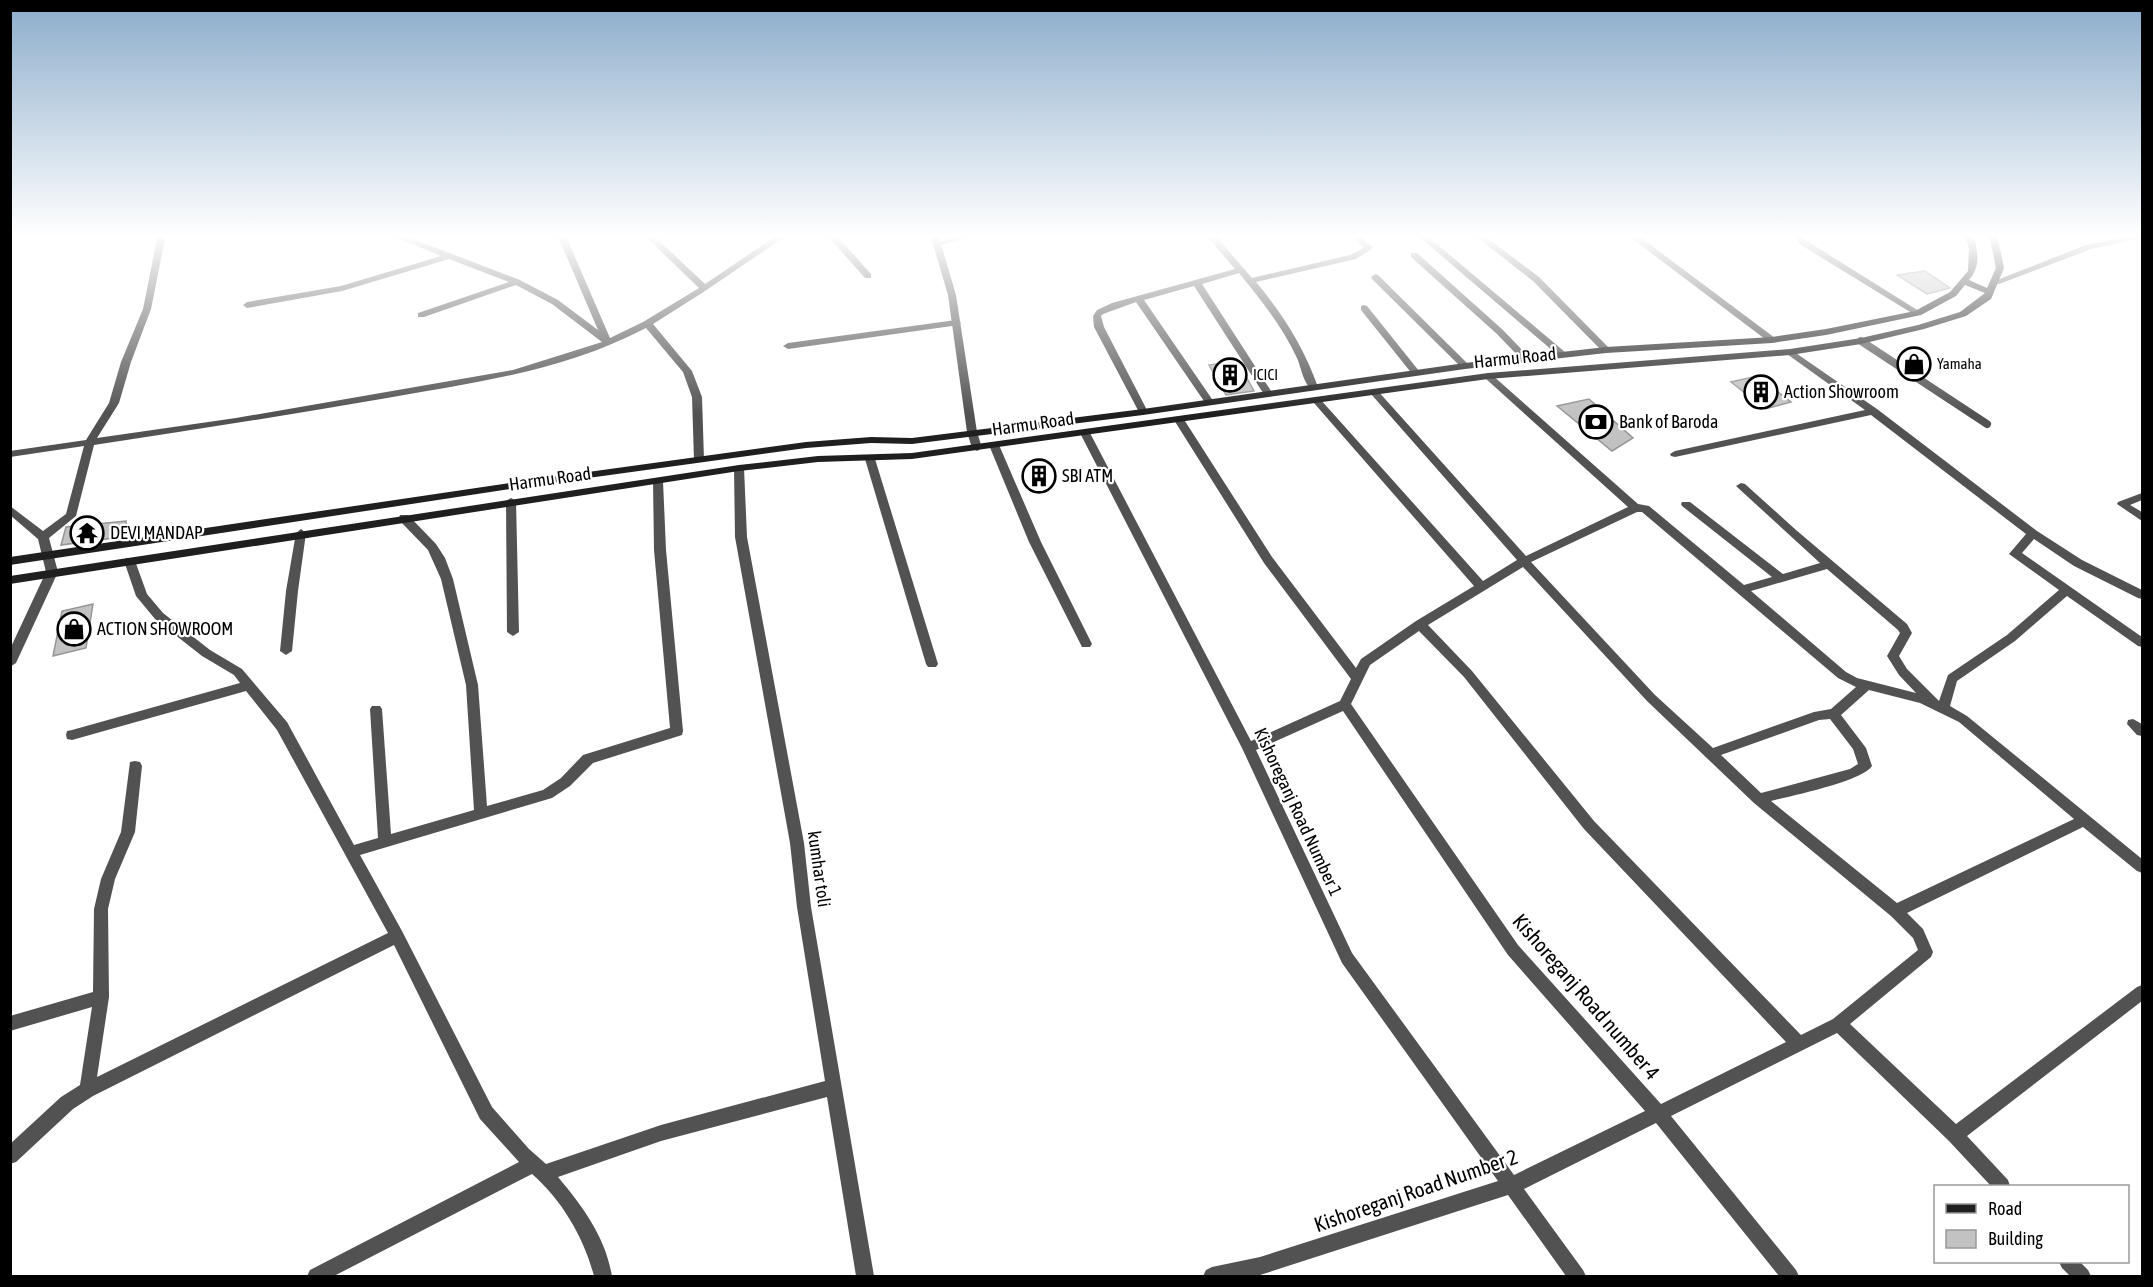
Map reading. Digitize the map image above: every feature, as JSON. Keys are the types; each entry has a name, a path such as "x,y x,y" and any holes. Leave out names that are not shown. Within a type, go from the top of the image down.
{"main road":[{"name":"Harmu Road","path":"10,561 806,445 871,440 912,441 1143,412 1416,372 1606,350 1772,340 1869,324 1918,313 1953,294"},
{"name":"Harmu Road","path":"10,580 301,533 739,468 818,459 912,456 1488,376 1790,352 1860,341 1922,327 1963,314 1989,294"}],"street":[{"path":"42,537 71,516 90,442 114,403 126,362 147,309 150,294"},
{"path":"247,305 308,294"},
{"path":"422,315 482,294"},
{"path":"540,294 555,302 608,342"},
{"path":"587,294 608,342"},
{"path":"10,454 236,421 514,373 554,362 608,342 647,323 692,294"},
{"path":"952,294 972,432 977,447"},
{"path":"1143,412 1099,327 1097,316 1100,312 1115,305 1157,294"},
{"path":"1204,294 1268,394"},
{"path":"1262,294 1272,306 1300,352 1313,387"},
{"path":"1392,294 1465,366"},
{"path":"1458,294 1526,359"},
{"path":"1491,294 1563,355"},
{"path":"1551,294 1606,350"},
{"path":"1710,294 1772,340"},
{"path":"1887,294 1918,313"},
{"path":"1139,299 1209,402"},
{"path":"1364,308 1416,372"},
{"path":"647,323 687,371 697,397 699,460"},
{"path":"788,346 956,323"},
{"path":"1790,352 1829,377 2033,533 2072,560 2142,595"},
{"path":"1488,376 1635,508"},
{"path":"1374,392 1524,561 1651,698 1759,799 1896,911 2084,820"},
{"path":"1317,401 1482,587"},
{"path":"1675,454 1874,411"},
{"path":"1179,420 1268,560 1357,678"},
{"name":"Kishoreganj Road Number 1","path":"1085,433 1248,748 1347,958 1577,1276"},
{"path":"994,445 1035,542 1086,644"},
{"path":"870,459 932,664"},
{"name":"kumhar toli","path":"739,468 741,537 796,843 804,907 865,1276"},
{"path":"351,852 562,787 570,780 579,766 600,754 677,731 660,550 658,481"},
{"path":"1741,486 1903,627 1906,633 1893,656 1903,672 1932,700"},
{"path":"2142,496 2122,504 2142,517"},
{"path":"511,501 513,632"},
{"path":"1686,504 1781,578"},
{"path":"1248,748 1345,704 1365,662 1420,624 1524,561 1635,508 1645,508 1842,675 1866,685 1932,700 1944,706 1963,719 2142,867"},
{"path":"10,509 42,537 52,572 10,663"},
{"path":"404,518 432,547 447,579 472,685 481,813"},
{"path":"286,651 291,591 301,533"},
{"path":"2033,533 2015,554 2064,591 2142,643"},
{"path":"130,561 142,596 159,616 206,653 238,672 282,726 397,936 486,1113 539,1168 579,1216 598,1255 603,1276"},
{"path":"1742,590 1829,564"},
{"path":"1944,706 1952,678 2011,638 2064,591"},
{"path":"1420,624 1475,682 1589,825 1799,1044"},
{"path":"72,735 249,685"},
{"path":"1710,754 1818,715 1834,714 1866,685"},
{"name":"Kishoreganj Road number 4","path":"1345,704 1513,950 1659,1114 1790,1276"},
{"path":"376,709 385,842"},
{"path":"1759,799 1854,773 1865,766 1865,757 1834,714"},
{"path":"87,1090 101,997 101,909 108,879 128,832 135,766"},
{"name":"Kishoreganj Road Number 2","path":"1212,1276 1261,1271 1513,1185 1839,1024 1926,952 1918,934 1896,911"},
{"path":"10,1156 60,1108 87,1090 397,936"},
{"path":"1955,1135 2142,992"},
{"path":"10,1024 101,997"},
{"path":"1839,1024 1955,1135 2001,1185"},
{"path":"316,1276 539,1168 661,1133 834,1088"},
{"path":"2069,1263 2082,1276"}],"lane":[{"path":"1860,341 1987,424"}],"building":[{"name":"ICICI","path":"1235,361 1238,371 1243,371 1254,391 1226,395 1209,365"},
{"name":"Action Showroom","path":"1757,376 1791,402 1765,409 1731,382"},
{"name":"Bank of Baroda","path":"1589,399 1633,438 1612,451 1557,406"},
{"name":"DEVI MANDAP","path":"126,521 128,536 61,545 66,527"},
{"name":"ACTION SHOWROOM","path":"93,604 86,648 53,656 62,611"}],"place":[{"name":"Yamaha","path":"1914,364"},
{"name":"ICICI","path":"1230,375"},
{"name":"Action Showroom","path":"1761,392"},
{"name":"Bank of Baroda","path":"1596,422"},
{"name":"SBI ATM","path":"1039,476"},
{"name":"DEVI MANDAP","path":"87,533"},
{"name":"ACTION SHOWROOM","path":"74,629"}]}
